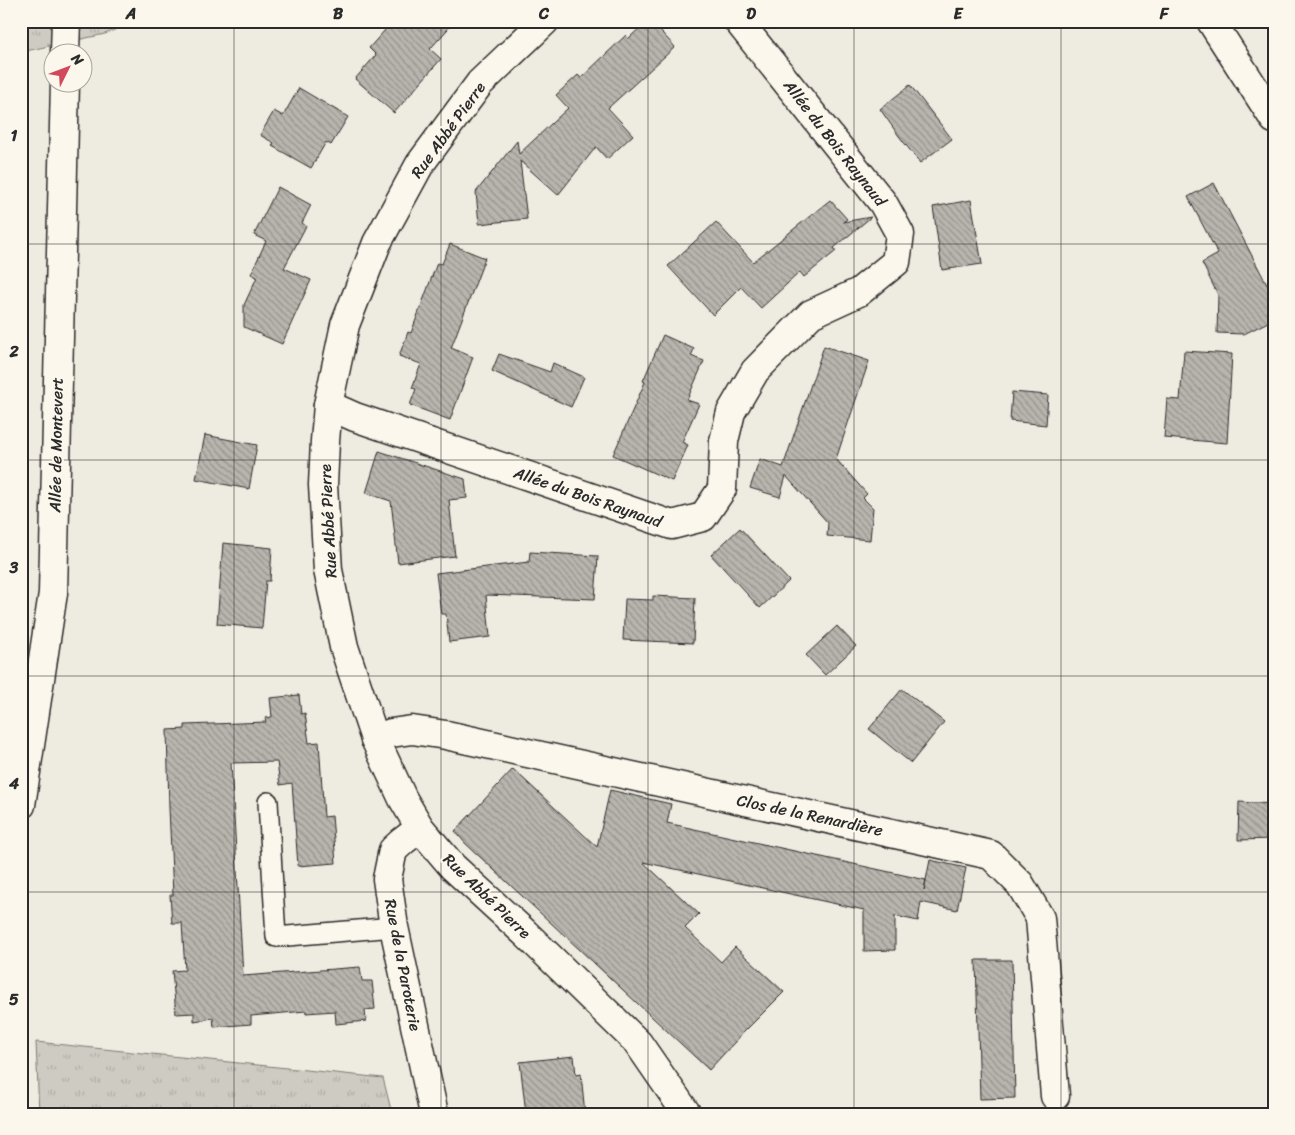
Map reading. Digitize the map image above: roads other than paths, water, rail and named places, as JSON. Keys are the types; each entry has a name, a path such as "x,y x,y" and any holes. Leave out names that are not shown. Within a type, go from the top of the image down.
{"street":[{"path":"65,42 66,21"},
{"name":"Rue Abbé Pierre","path":"545,21 480,83 420,164 378,243 345,325 328,405 323,485 328,570 344,646 375,739 420,828 454,867 638,1043 687,1114"},
{"name":"Allée du Bois Raynaud","path":"328,405 672,525 703,516 722,489 724,441 731,412 756,371 811,314 859,292 896,262 900,234 883,202 738,21"},
{"path":"1211,21 1274,119"},
{"name":"Allée de Montevert","path":"21,805 53,592 65,92"},
{"name":"Clos de la Renardière","path":"375,739 391,733 412,730 446,735 991,855 1020,884 1040,918 1055,1096"},
{"name":"Rue de la Paroterie","path":"420,828 393,850 387,879 394,927 434,1114"}],"lane":[{"path":"268,802 276,936 394,927"}]}
